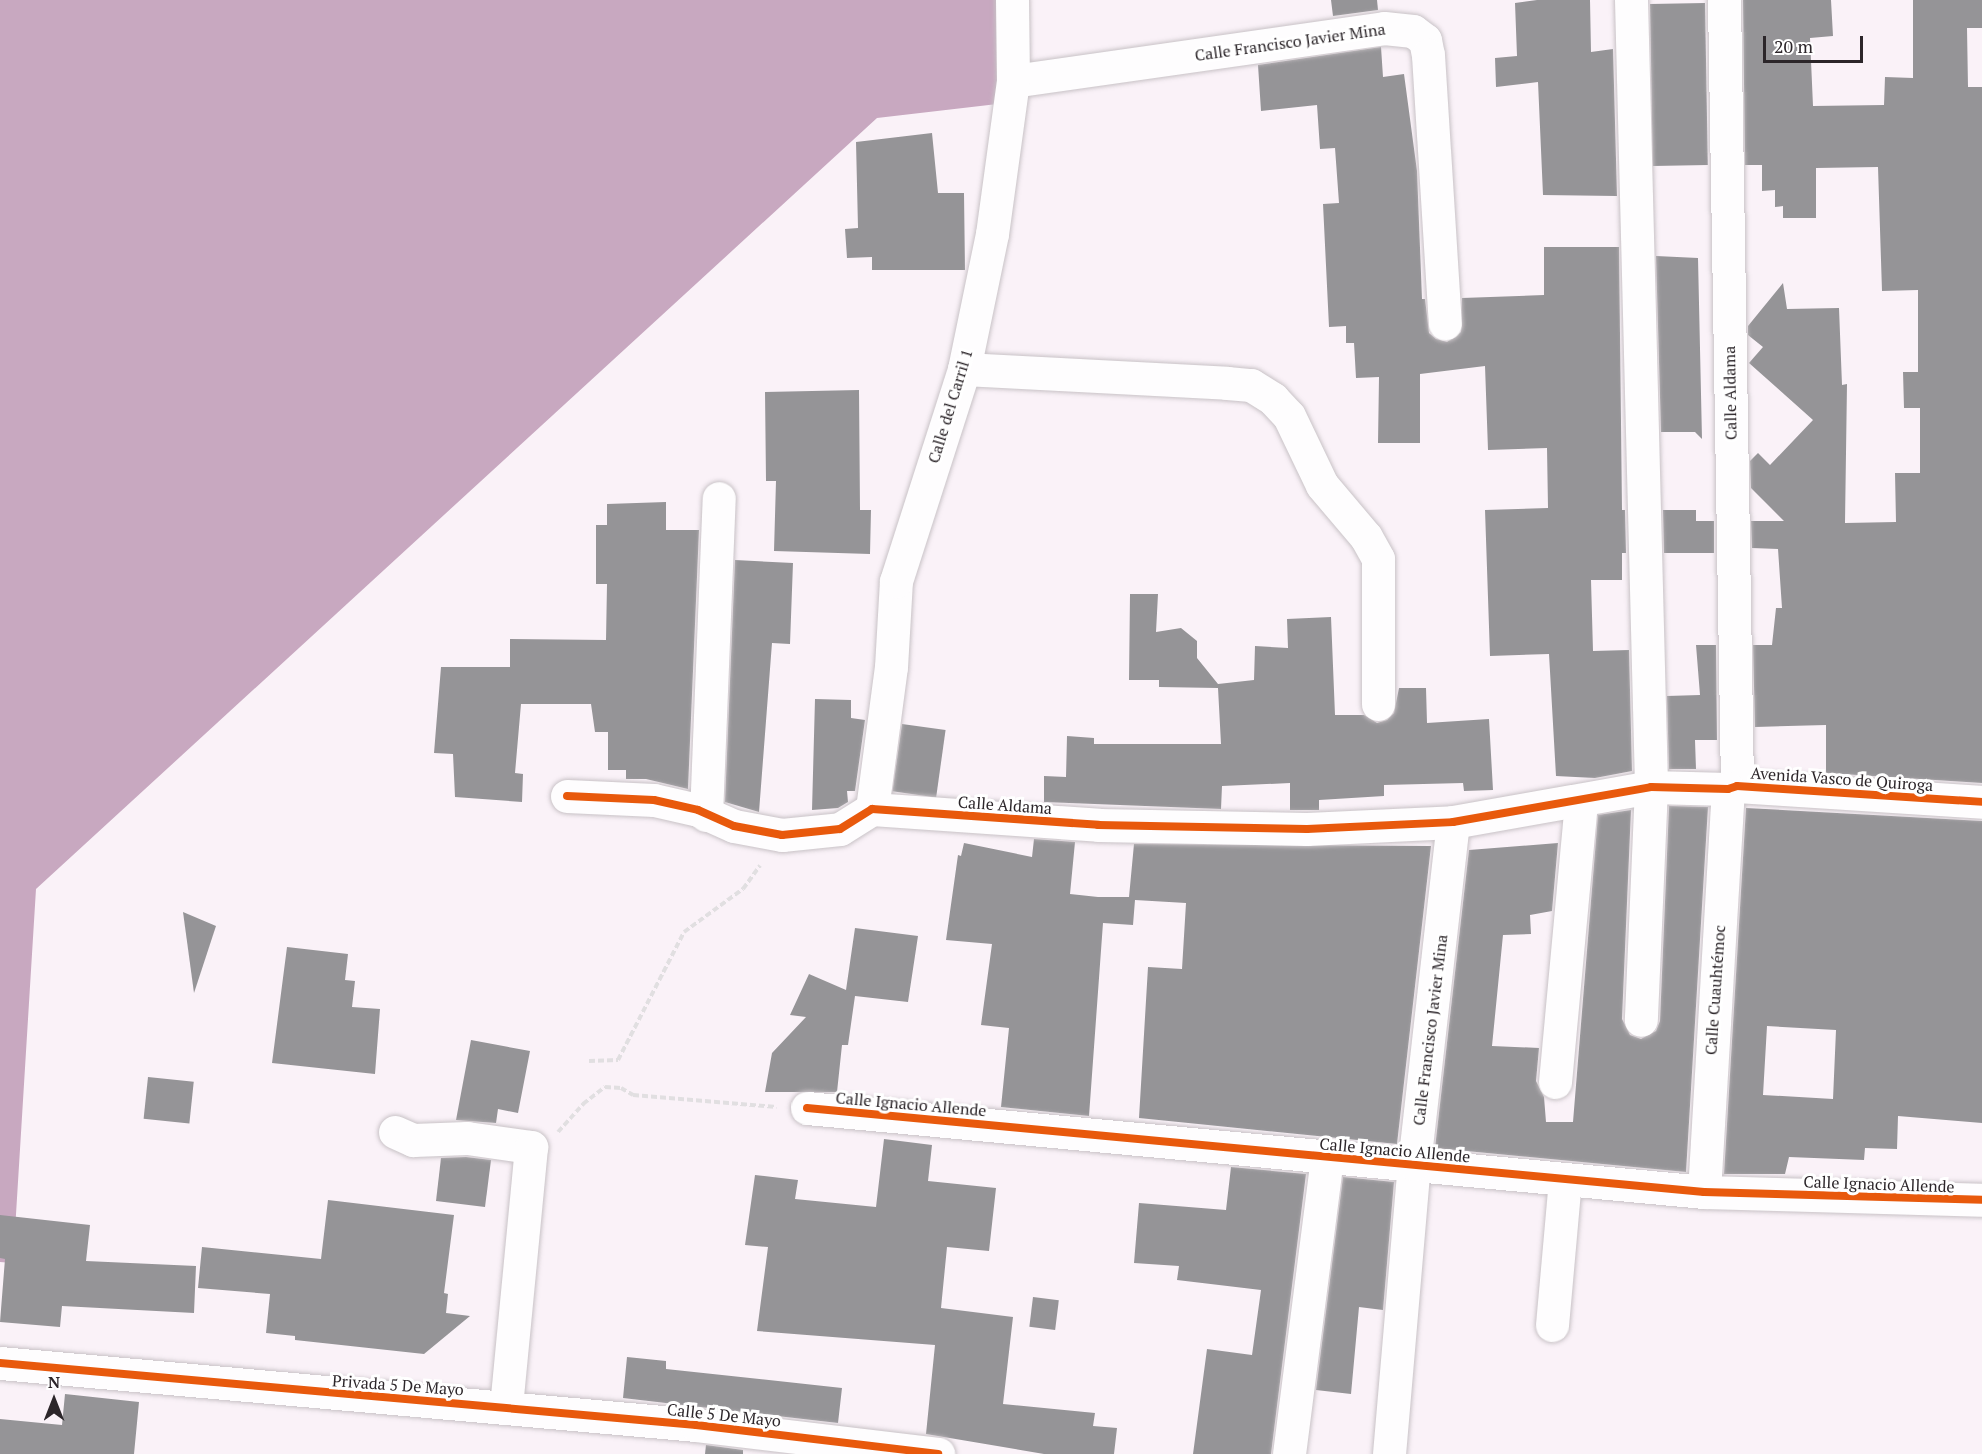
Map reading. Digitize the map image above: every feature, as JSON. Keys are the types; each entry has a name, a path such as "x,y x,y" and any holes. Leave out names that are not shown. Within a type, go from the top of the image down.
{"street":[{"name":"Calle del Carril 1","path":"872,809 891,667 896,581 964,369 992,234 1013,81 1012,0"},
{"path":"1630,0 1651,787 1641,1020"},
{"name":"Calle Aldama","path":"1724,0 1733,788"},
{"name":"Calle Francisco Javier Mina","path":"1013,81 1383,28 1413,31 1425,40 1428,55 1445,323"},
{"path":"964,369 1227,383 1251,386 1273,399 1289,416 1322,485 1366,537 1378,559 1378,704"},
{"path":"706,815 719,498"},
{"name":"Avenida Vasco de Quiroga","path":"1453,822 1651,787 1733,788 1982,802"},
{"name":"Calle Cuauhtémoc","path":"1704,1192 1733,788"},
{"path":"567,796 654,800 706,815 734,826 782,835 840,829 872,809"},
{"path":"1555,1082 1581,800"},
{"name":"Calle Aldama","path":"872,809 1098,825 1306,829 1453,822"},
{"name":"Calle Francisco Javier Mina","path":"1389,1454 1414,1164 1453,822"},
{"name":"Calle Ignacio Allende","path":"807,1108 1704,1192 1982,1200"},
{"path":"395,1132 413,1140 468,1138 531,1147 506,1407"},
{"path":"1289,1454 1327,1157"},
{"path":"1552,1325 1565,1180"},
{"name":"Privada 5 De Mayo","path":"0,1363 288,1390 506,1407"},
{"name":"Calle 5 De Mayo","path":"506,1407 695,1439 938,1454"}],"path":[{"path":"589,1061 618,1060 684,932 743,889 782,835"},
{"path":"531,1147 550,1140 605,1087 621,1088 633,1095 807,1108"}],"shaded area":[{"path":"0,0 1005,0 1006,103 877,118 36,889 13,1263 0,1262"}],"building":[{"path":"1331,0 1377,0 1378,10 1333,16"},
{"path":"1537,0 1590,0 1591,52 1613,49 1617,196 1543,195 1538,82 1496,87 1495,58 1517,56 1515,3"},
{"path":"1743,0 1831,0 1833,36 1810,38 1813,106 1884,105 1885,77 1913,78 1913,0 1982,0 1982,28 1967,28 1968,87 1982,87 1982,783 1826,773 1826,725 1755,727 1753,645 1772,645 1776,608 1782,608 1778,549 1752,548 1751,521 1784,521 1751,488 1750,461 1758,453 1770,465 1813,420 1749,363 1763,347 1748,335 1748,326 1783,283 1787,309 1839,308 1842,385 1847,384 1845,523 1896,522 1895,473 1920,473 1920,408 1904,408 1903,372 1918,372 1918,290 1882,291 1878,167 1816,168 1816,218 1783,218 1783,206 1775,207 1775,190 1762,191 1762,165 1745,165"},
{"path":"1705,3 1708,165 1653,166 1650,4"},
{"path":"1381,47 1383,77 1404,74 1417,171 1422,299 1425,299 1429,333 1436,339 1447,342 1461,332 1462,298 1544,295 1544,247 1619,247 1622,510 1625,510 1626,553 1622,553 1622,580 1591,580 1593,651 1629,650 1632,771 1595,778 1556,776 1549,654 1490,656 1485,510 1548,508 1547,448 1488,450 1485,366 1420,374 1420,443 1378,443 1379,377 1356,378 1354,343 1346,343 1346,326 1329,327 1323,204 1339,203 1335,148 1320,149 1317,105 1261,111 1258,65"},
{"path":"932,133 938,193 964,193 965,270 872,270 872,257 847,258 845,229 858,228 856,142"},
{"path":"1656,256 1698,258 1702,439 1695,432 1661,432"},
{"path":"859,390 860,510 871,510 870,554 774,551 776,481 766,481 765,392"},
{"path":"666,502 666,530 699,530 688,789 646,779 626,779 626,770 608,770 608,732 595,732 591,704 521,704 515,773 523,774 522,802 455,797 453,754 434,753 441,667 510,667 510,639 606,640 607,584 596,584 596,525 607,525 607,504"},
{"path":"1663,510 1696,510 1696,521 1714,521 1714,553 1664,553"},
{"path":"735,560 793,563 790,644 772,643 759,812 725,802"},
{"path":"1130,594 1158,594 1156,632 1181,628 1197,641 1197,658 1218,684 1254,680 1255,646 1288,648 1287,619 1331,617 1335,715 1364,715 1377,723 1387,720 1394,713 1399,688 1426,688 1427,723 1489,719 1493,790 1464,791 1463,783 1384,785 1384,796 1319,800 1319,810 1290,810 1290,783 1222,786 1221,809 1044,802 1044,776 1066,777 1067,736 1094,738 1094,744 1221,744 1218,688 1159,687 1159,680 1129,680"},
{"path":"1696,645 1716,645 1717,740 1695,740 1696,769 1669,769 1667,696 1700,695"},
{"path":"815,699 851,700 851,718 865,720 855,791 847,791 848,802 838,808 812,810"},
{"path":"902,724 946,730 936,797 893,791"},
{"path":"1669,806 1708,807 1686,1172 1435,1148 1469,850 1558,843 1552,911 1530,915 1531,934 1503,935 1492,1046 1539,1048 1536,1081 1544,1097 1546,1122 1573,1122 1598,815 1631,810 1622,1019 1630,1035 1641,1039 1656,1031 1660,1021"},
{"path":"1746,808 1982,821 1982,1123 1898,1116 1897,1149 1865,1148 1864,1160 1789,1157 1785,1174 1724,1174","holes":["1767,1026 1836,1030 1833,1099 1763,1095"]},
{"path":"1034,839 1075,842 1070,894 1098,897 1129,897 1134,844 1431,846 1397,1144 1139,1118 1148,967 1182,969 1186,903 1135,900 1133,925 1103,923 1089,1116 1001,1107 1009,1028 981,1025 992,944 946,940 958,855 961,856 964,843 1032,857"},
{"path":"183,912 216,926 194,993"},
{"path":"855,928 918,936 908,1002 855,996 848,1045 842,1045 837,1092 765,1092 772,1053 806,1017 790,1015 809,974 846,990"},
{"path":"287,947 348,954 345,980 355,981 352,1007 380,1009 375,1074 272,1063"},
{"path":"471,1040 530,1051 518,1113 498,1109 496,1123 456,1120"},
{"path":"148,1077 194,1082 189,1124 144,1119"},
{"path":"884,1139 932,1145 928,1181 996,1188 989,1251 947,1247 941,1308 1013,1317 1003,1404 1095,1413 1093,1426 1117,1428 1114,1454 1044,1454 926,1434 935,1345 757,1331 768,1247 745,1245 755,1175 798,1180 795,1199 876,1207"},
{"path":"466,1157 491,1160 485,1207 436,1201 441,1158"},
{"path":"1231,1167 1306,1174 1271,1454 1193,1454 1207,1349 1252,1355 1261,1290 1177,1280 1179,1266 1134,1263 1139,1203 1226,1210"},
{"path":"1343,1177 1394,1182 1383,1310 1359,1307 1351,1394 1316,1390"},
{"path":"328,1200 454,1215 444,1293 448,1294 446,1313 470,1316 424,1354 295,1340 295,1336 266,1333 270,1294 198,1288 202,1247 321,1259"},
{"path":"0,1215 90,1225 86,1261 196,1266 194,1313 62,1306 60,1327 0,1322 5,1259 0,1258"},
{"path":"1033,1297 1059,1300 1055,1330 1029,1327"},
{"path":"627,1357 666,1361 666,1369 842,1388 838,1423 623,1398"},
{"path":"65,1394 139,1402 134,1454 0,1454 0,1419 62,1425"},
{"path":"706,1445 743,1450 743,1454 705,1454"}],"cycle path":[{"path":"567,796 654,800 698,810 734,826 782,835 840,829 872,809 1098,825 1307,829 1453,822 1651,787 1728,789 1737,786 1982,802"},
{"path":"807,1108 1704,1192 1982,1200"},
{"path":"0,1363 696,1425 938,1454"}]}
